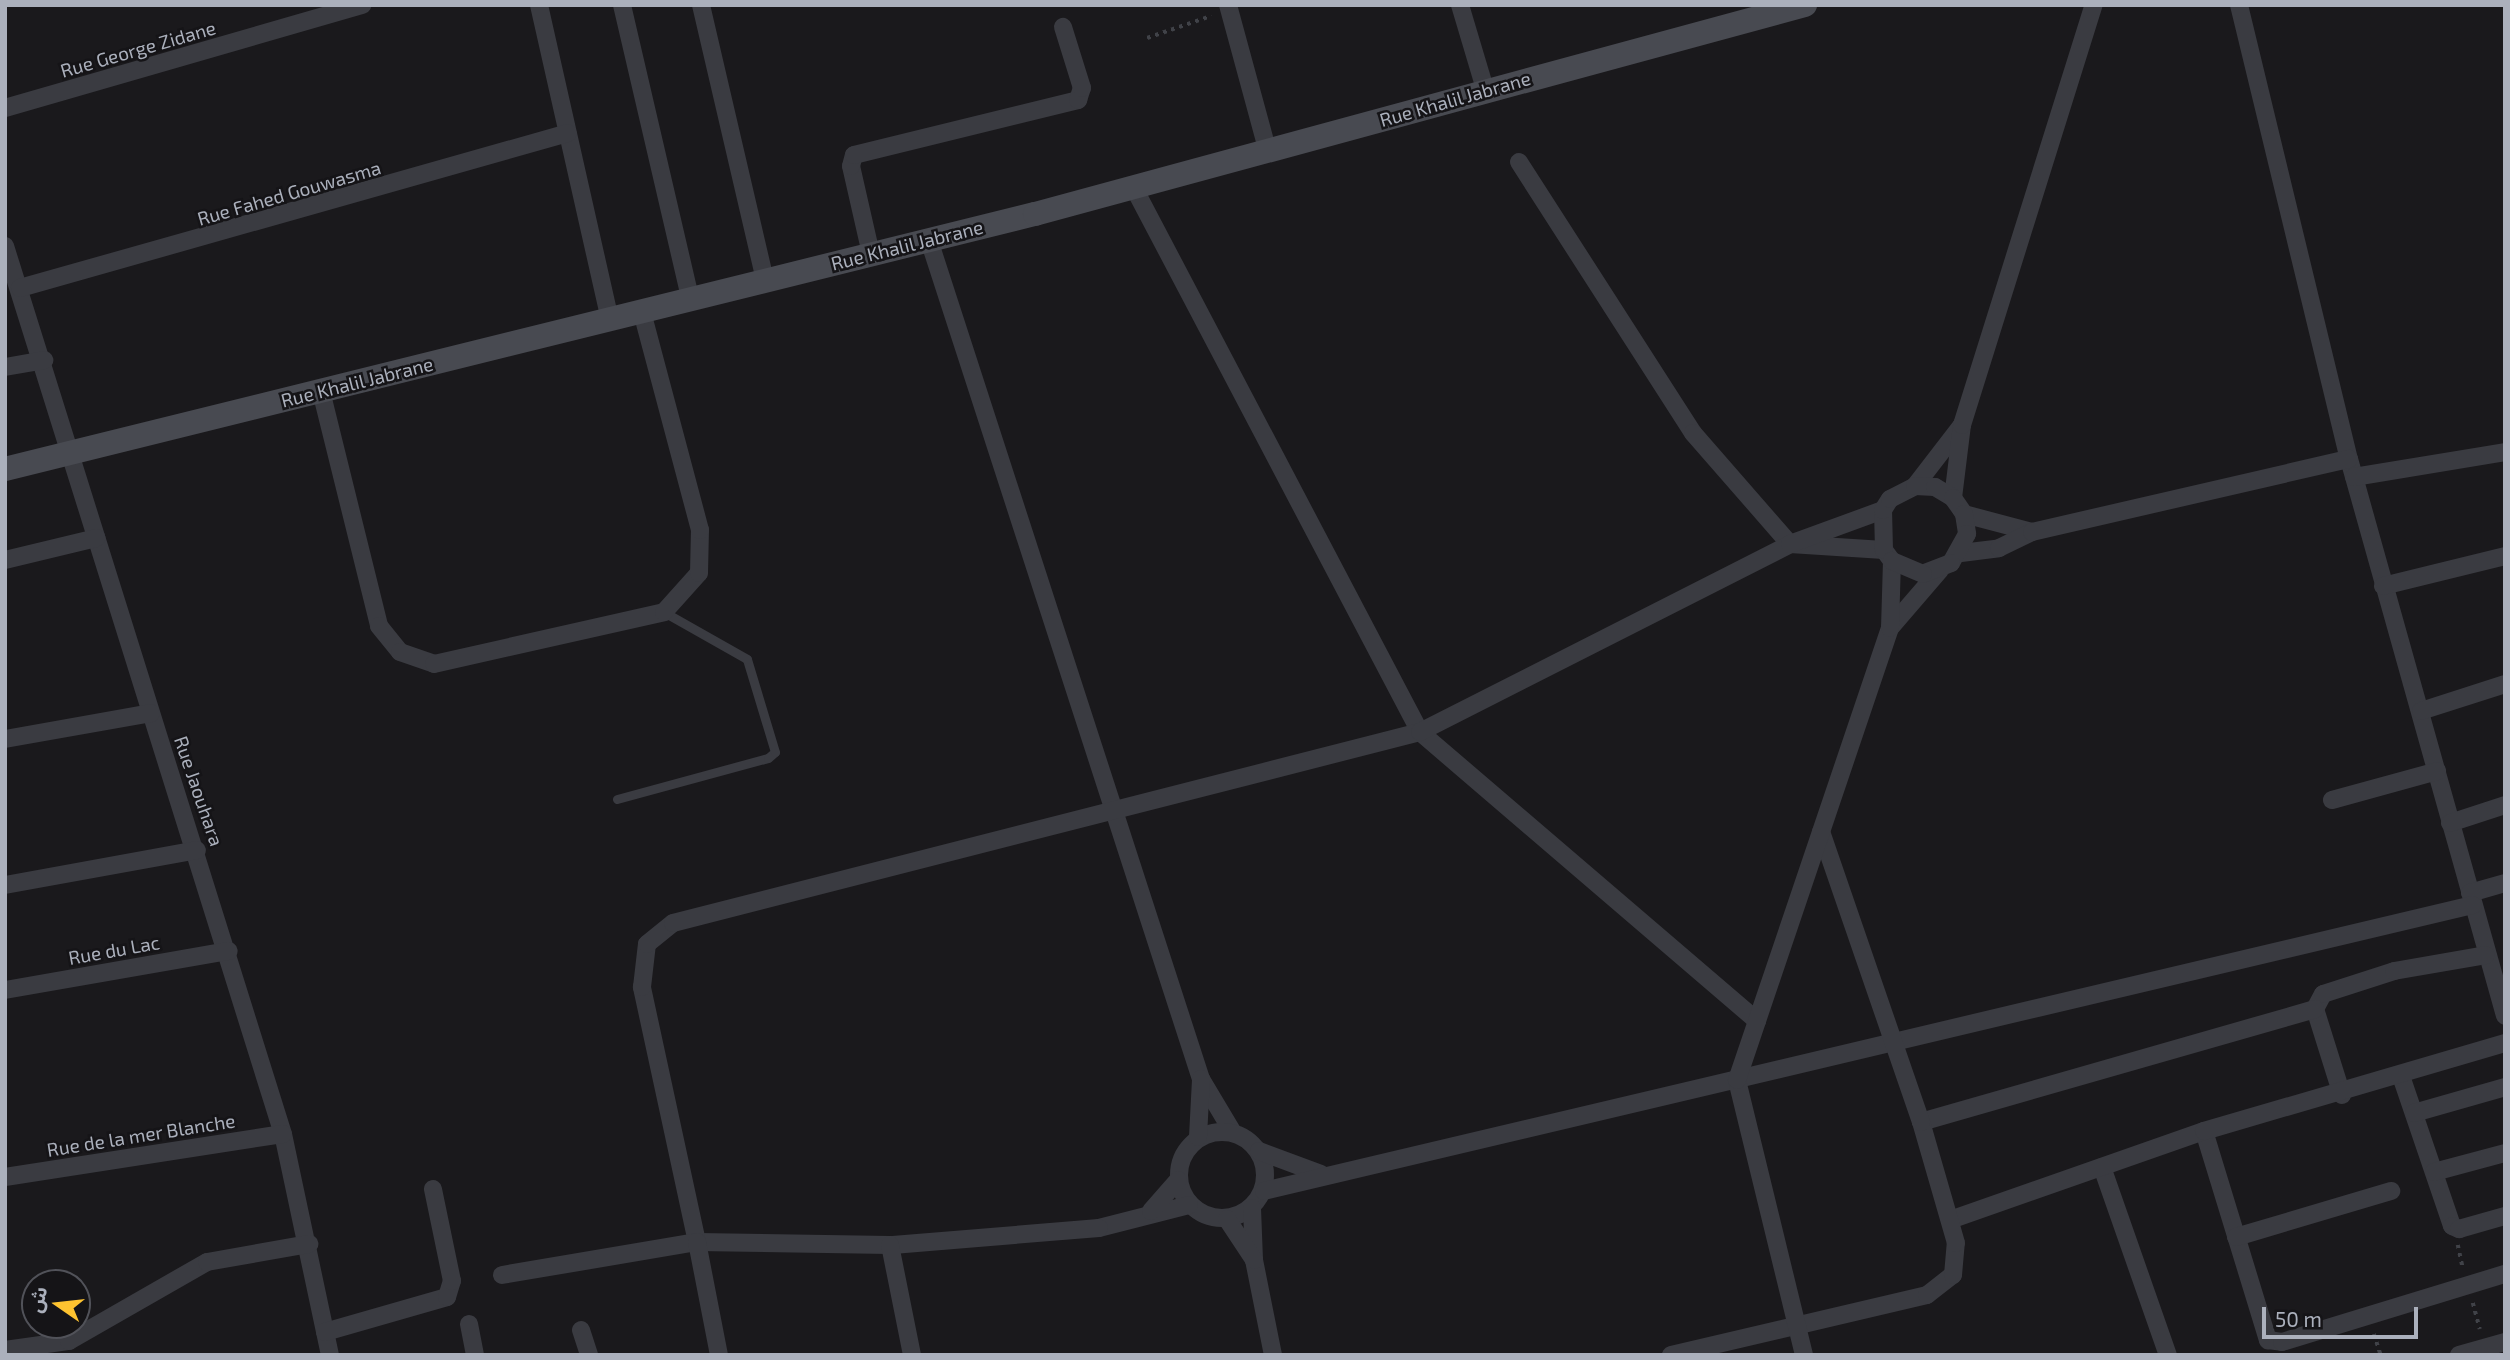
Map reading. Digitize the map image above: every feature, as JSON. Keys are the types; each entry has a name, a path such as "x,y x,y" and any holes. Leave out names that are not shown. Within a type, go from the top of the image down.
{"street":[{"name":"Rue George Zidane","path":"5,108 362,5"},
{"path":"539,5 610,320"},
{"path":"622,5 690,298"},
{"path":"701,5 765,279"},
{"path":"1460,5 1485,89"},
{"name":"Rue Khalil Jabrane","path":"5,469 1134,188 1485,89 1805,5"},
{"path":"1954,498 1962,425 2094,5"},
{"path":"2239,5 2349,459 2505,1016"},
{"path":"1229,8 1268,152"},
{"path":"871,254 851,166 855,155 1078,100 1082,88 1063,27"},
{"name":"Rue Fahed Gouwasma","path":"20,288 568,133"},
{"path":"1519,162 1693,433 1790,544 1888,555 1915,572 1940,570"},
{"path":"1134,188 1420,732 1757,1021"},
{"path":"929,240 1201,1079 1232,1131 1259,1151 1321,1174"},
{"name":"Rue Jaouhara","path":"5,246 73,452 96,538 229,951 284,1134 330,1355"},
{"path":"321,391 379,626 400,652 435,664 664,612 699,573 700,530 642,312"},
{"path":"5,367 44,360"},
{"path":"719,1355 642,987 647,944 673,923 1113,808 1420,732 1790,544 1883,510 1891,499 1915,486 1962,425"},
{"path":"2354,477 2505,452"},
{"path":"1961,552 1999,548 2032,533 2349,459"},
{"path":"1889,628 1940,570 1961,552 1967,534 1964,514 1954,498 1936,487 1915,486"},
{"path":"1804,1355 1737,1080 1889,628 1888,555 1883,510"},
{"path":"1964,514 2032,533"},
{"path":"5,560 96,538"},
{"path":"2383,586 2505,556"},
{"path":"2421,711 2505,684"},
{"path":"5,739 151,713"},
{"path":"2332,800 2437,771"},
{"path":"2450,823 2505,805"},
{"path":"1671,1355 1798,1326 1940,1288 1957,1259 1950,1220 1922,1122 1821,832"},
{"path":"5,885 197,850"},
{"path":"1264,1191 1321,1174 1895,1042 2471,899 2505,883"},
{"name":"Rue du Lac","path":"5,990 229,951"},
{"path":"2342,1094 2315,1009 2323,994 2349,982 2486,955"},
{"path":"1922,1122 2315,1009"},
{"path":"1950,1220 2204,1131 2342,1094 2505,1043"},
{"path":"2401,1076 2453,1228 2505,1216"},
{"path":"1151,1211 1178,1180 1182,1156 1198,1137 1201,1079"},
{"path":"2414,1113 2505,1087"},
{"path":"1198,1137 1232,1131"},
{"path":"2204,1131 2268,1340 2282,1342 2369,1318 2505,1274"},
{"name":"Rue de la mer Blanche","path":"5,1177 284,1134"},
{"path":"1178,1180 1189,1205 1206,1217 1227,1220 1252,1208 1264,1191 1266,1170 1259,1151"},
{"path":"2434,1172 2505,1153"},
{"path":"2102,1167 2168,1355"},
{"path":"325,1332 447,1297 452,1281 433,1189"},
{"path":"2236,1237 2391,1191"},
{"path":"502,1275 697,1242 890,1245 1099,1228 1151,1211 1189,1205"},
{"path":"1252,1208 1254,1260 1273,1355"},
{"path":"1227,1220 1254,1260"},
{"path":"5,1350 69,1341 207,1262 309,1244"},
{"path":"890,1245 912,1355"},
{"path":"469,1325 475,1355"},
{"path":"581,1330 589,1355"},
{"path":"2459,1355 2505,1342"}],"lane":[{"path":"617,799 768,758 775,751 747,659 664,612"}],"path":[{"path":"1147,38 1229,8"},
{"path":"2369,1318 2381,1355"}]}
